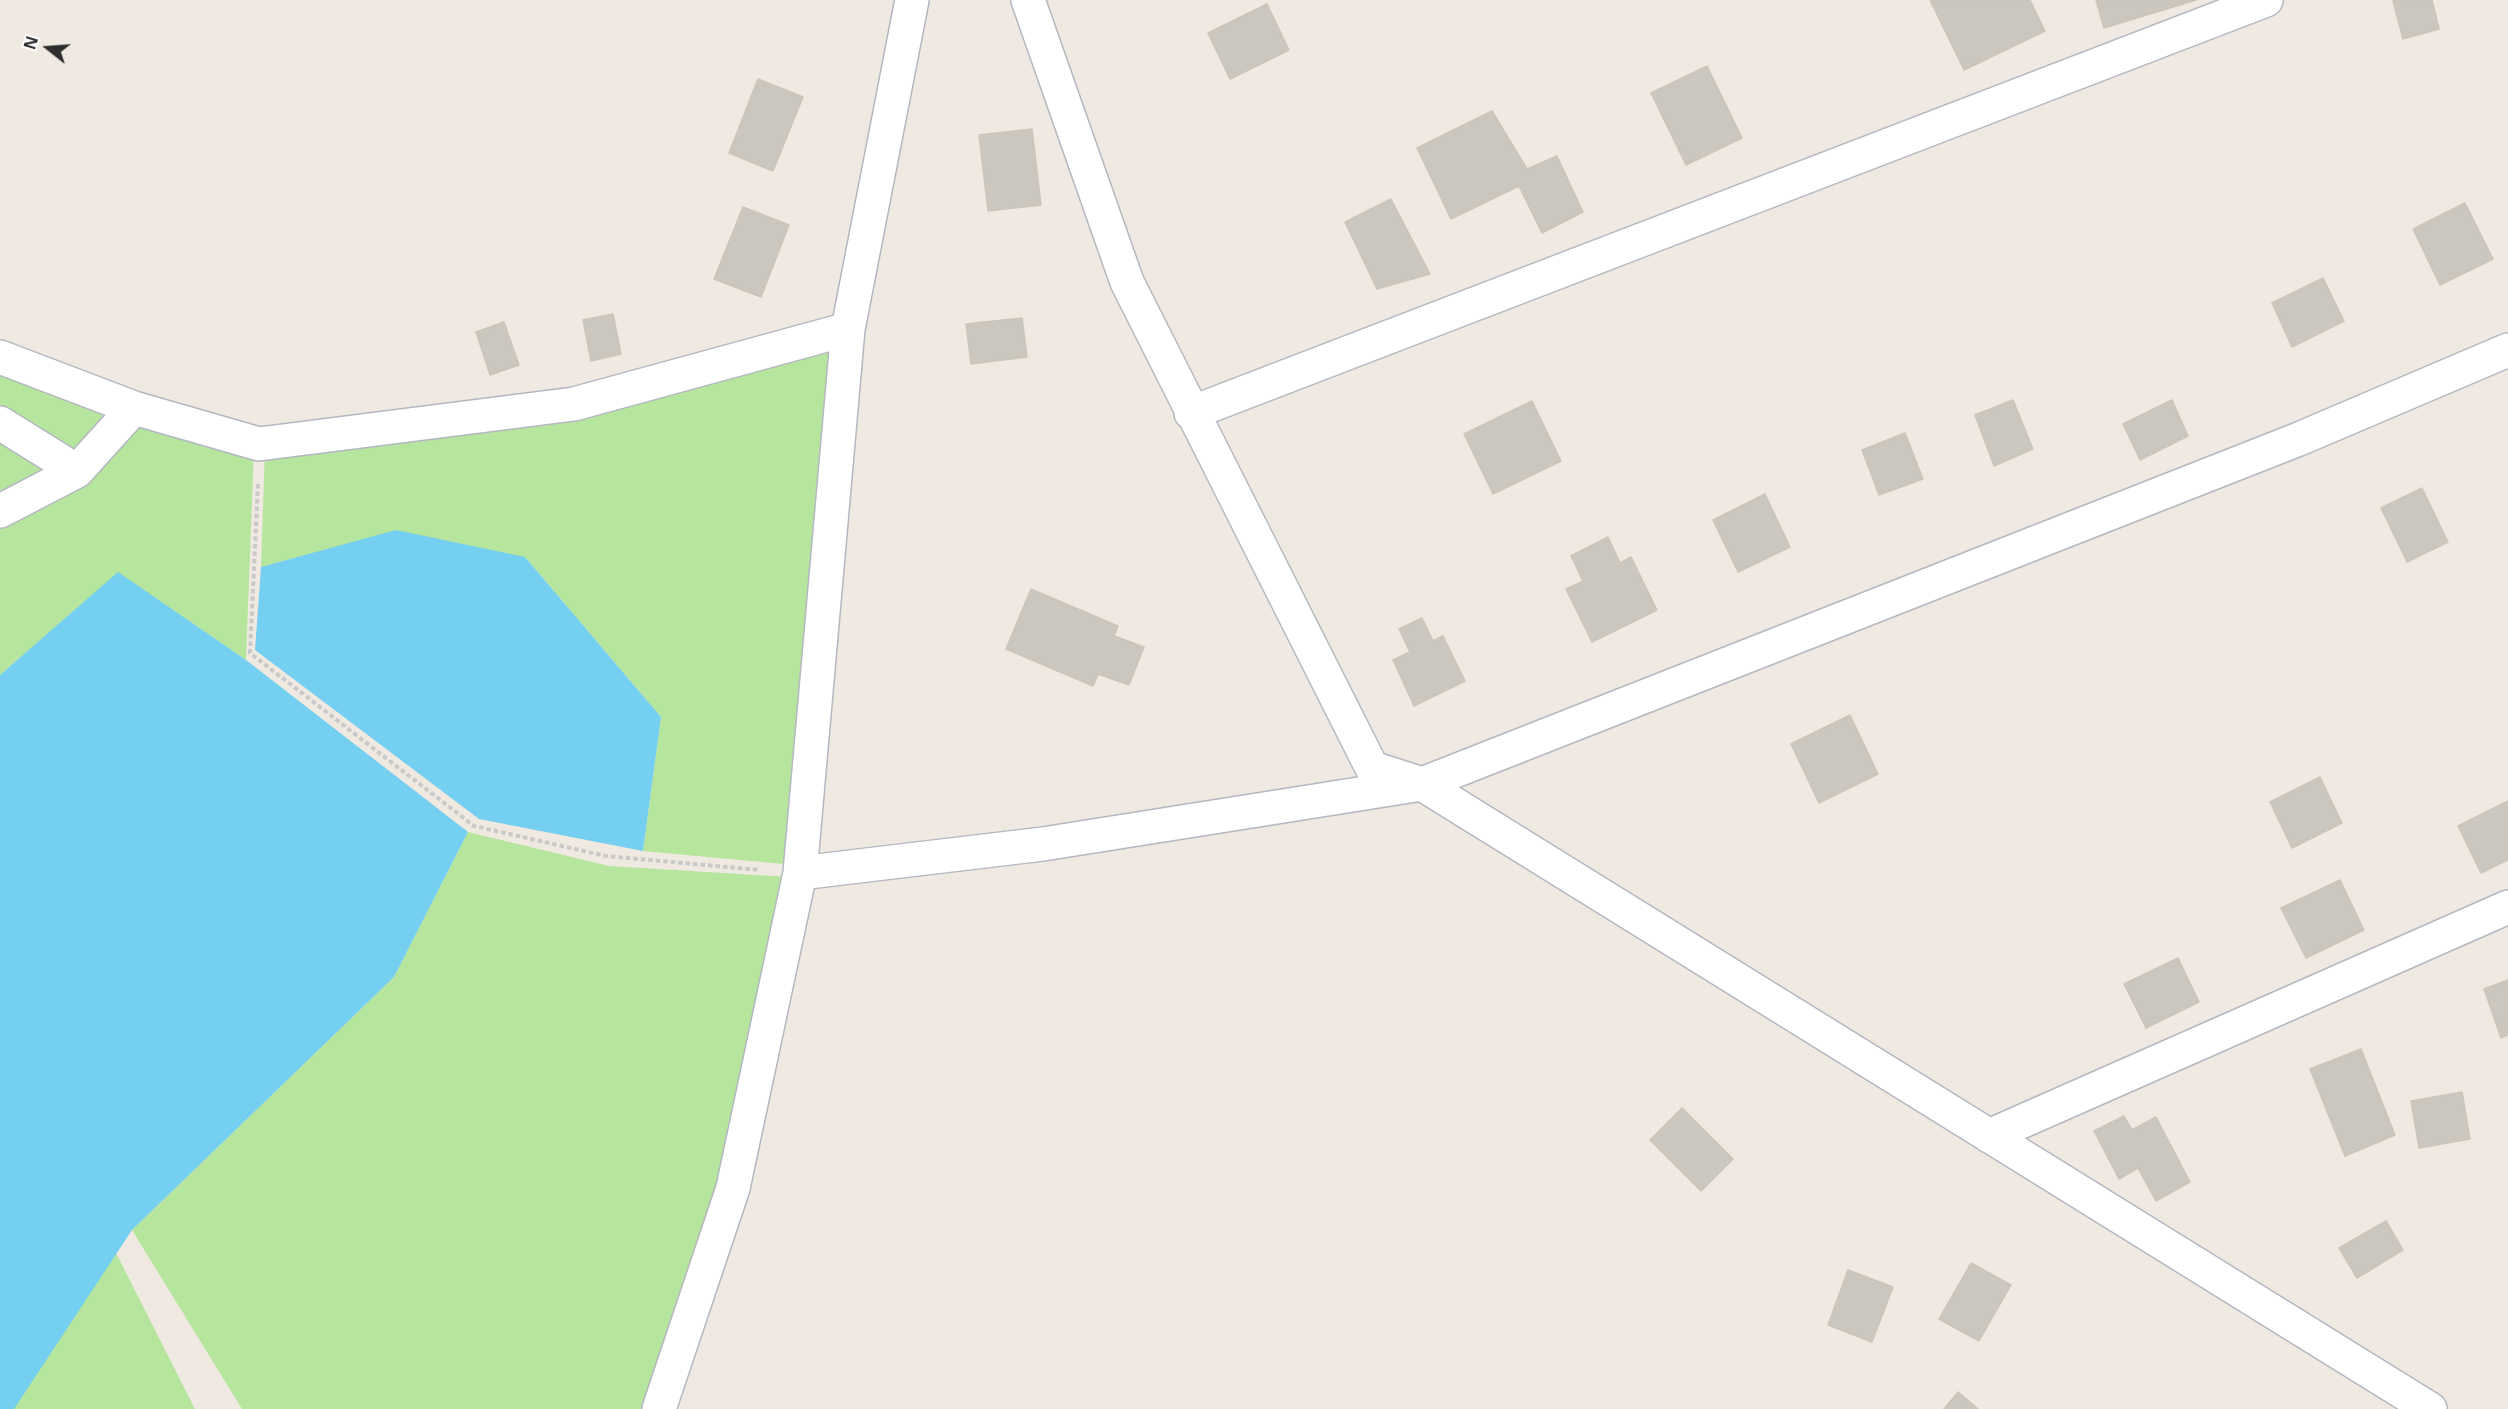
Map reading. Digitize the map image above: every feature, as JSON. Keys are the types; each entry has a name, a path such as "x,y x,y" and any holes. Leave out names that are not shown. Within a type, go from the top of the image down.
{"street":[{"path":"659,1409 733,1188 800,873 848,329 912,0"},
{"path":"1028,0 1127,282 1191,413 1372,768 1422,784 2430,1409"},
{"path":"1191,413 2266,0"},
{"path":"0,357 134,408 259,444 574,404 848,329"},
{"path":"800,873 1043,844 1422,784 2299,439 2508,350"},
{"path":"0,512 77,471 134,408"},
{"path":"0,423 77,471"},
{"path":"1989,1136 2508,906"}],"path":[{"path":"259,444 250,653 474,826 606,856 800,873"}],"green space":[{"path":"841,339 795,865 643,851 661,717 525,557 302,556 261,567 265,449"},
{"path":"0,362 127,410 74,464 0,414"},
{"path":"138,415 254,449 246,660 118,573 0,675 0,521"},
{"path":"0,432 63,475 0,504"},
{"path":"468,832 609,866 789,877 725,1184 647,1409 242,1409 132,1230 394,977"},
{"path":"115,1251 195,1409 11,1409"}],"water":[{"path":"396,530 525,557 661,717 643,851 479,819 255,650 261,567"},
{"path":"118,572 246,660 468,832 394,977 132,1230 14,1409 0,1409 0,675"}],"building":[{"path":"1930,0 2030,0 2045,31 1964,70"},
{"path":"2096,0 2196,0 2104,28"},
{"path":"2432,0 2439,29 2403,39 2393,1"},
{"path":"1267,4 1289,50 1230,79 1208,33"},
{"path":"1707,66 1742,138 1686,165 1651,93"},
{"path":"758,79 803,97 773,171 729,153"},
{"path":"1492,111 1527,169 1557,156 1583,212 1542,233 1519,186 1451,219 1417,148"},
{"path":"1032,129 1041,205 988,211 979,135"},
{"path":"1391,199 1430,274 1377,289 1345,222"},
{"path":"2465,203 2493,259 2440,285 2413,229"},
{"path":"743,207 789,225 761,297 714,279"},
{"path":"2323,278 2344,321 2292,347 2272,303"},
{"path":"613,314 621,354 591,361 583,320"},
{"path":"1022,318 1027,357 971,364 966,324"},
{"path":"504,322 519,365 490,375 476,332"},
{"path":"2013,400 2033,449 1994,466 1975,415"},
{"path":"2172,400 2188,436 2140,460 2123,424"},
{"path":"1532,401 1561,461 1493,494 1464,434"},
{"path":"1905,433 1923,479 1879,495 1862,450"},
{"path":"2422,488 2448,542 2407,562 2381,508"},
{"path":"1765,494 1790,547 1738,572 1713,520"},
{"path":"1608,537 1620,563 1631,557 1657,610 1592,642 1566,589 1583,581 1571,556"},
{"path":"1031,589 1118,626 1114,636 1144,647 1129,685 1098,674 1093,686 1006,649"},
{"path":"1422,618 1433,641 1443,636 1465,681 1414,706 1393,660 1410,652 1399,629"},
{"path":"1850,715 1878,774 1819,803 1791,744"},
{"path":"2320,777 2342,823 2292,848 2270,802"},
{"path":"2508,801 2508,860 2481,873 2458,826"},
{"path":"2340,880 2364,930 2306,958 2281,908"},
{"path":"2178,958 2199,1002 2146,1028 2124,984"},
{"path":"2508,980 2508,1035 2501,1038 2484,989"},
{"path":"2361,1049 2395,1135 2345,1156 2310,1069"},
{"path":"2462,1092 2470,1139 2419,1148 2411,1101"},
{"path":"1682,1108 1733,1159 1701,1191 1650,1140"},
{"path":"2124,1116 2132,1130 2156,1117 2190,1182 2156,1201 2138,1168 2119,1179 2094,1131"},
{"path":"2386,1221 2403,1250 2357,1278 2339,1248"},
{"path":"1971,1263 2011,1285 1979,1341 1939,1319"},
{"path":"1848,1270 1893,1287 1872,1342 1828,1325"},
{"path":"1958,1392 1978,1409 1944,1409"}]}
